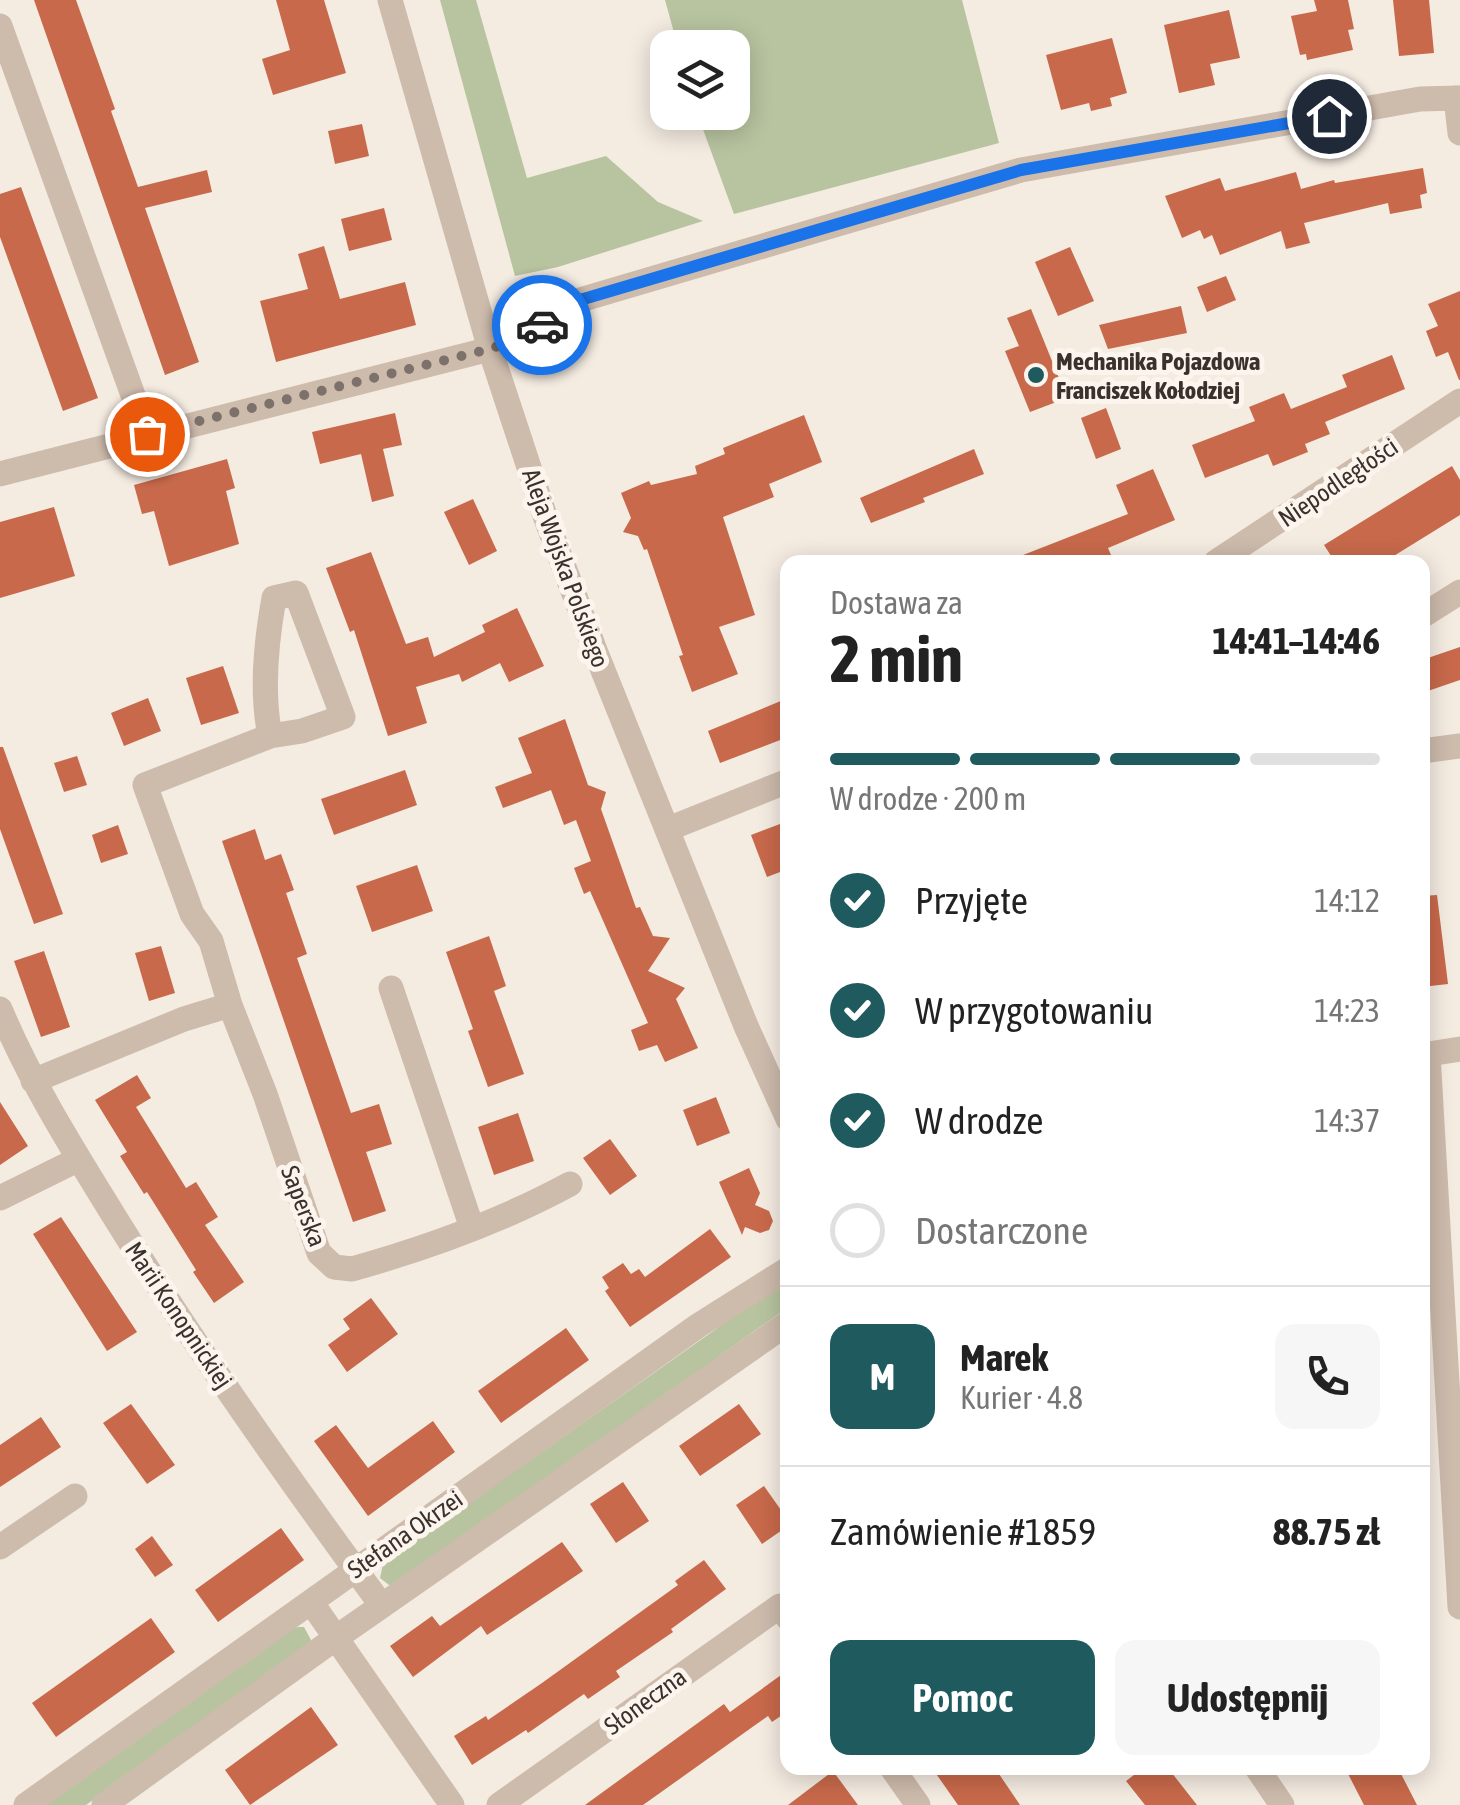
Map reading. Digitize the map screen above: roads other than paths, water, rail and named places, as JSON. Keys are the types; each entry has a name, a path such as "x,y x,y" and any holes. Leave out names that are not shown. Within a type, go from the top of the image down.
{"street":[{"name":"Aleja Wojska Polskiego","path":"390,0 490,349 556,546 746,1026 780,1101"},
{"path":"0,26 147,434"},
{"path":"0,474 490,349 522,337 580,300 1021,170 1420,100 1458,98 1460,134"},
{"name":"Niepodległości","path":"1227,555 1460,401"},
{"name":"Saperska","path":"270,736 266,640 274,598 296,592 344,717 302,732 270,736 144,784 192,914 211,942 320,1253 334,1267 367,1264 521,1211 570,1184"},
{"path":"1430,611 1460,592"},
{"path":"1430,750 1460,746"},
{"path":"668,828 780,784"},
{"path":"391,988 472,1228"},
{"path":"33,1081 230,1005"},
{"name":"Marii Konopnickiej","path":"0,1009 33,1081 79,1160 190,1333 382,1606"},
{"path":"1430,1053 1460,1050"},
{"path":"1430,1133 1460,1607"},
{"path":"0,1198 79,1160"},
{"name":"Stefana Okrzei","path":"26,1805 699,1326 780,1273"},
{"name":"Stefana Okrzei","path":"104,1805 336,1637 780,1329"},
{"path":"0,1547 74,1496"},
{"path":"310,1602 452,1805"},
{"name":"Słoneczna","path":"500,1805 780,1606"},
{"path":"897,1775 918,1805"},
{"path":"1262,1775 1282,1805"}],"place":[{"name":"Mechanika Pojazdowa Franciszek Kołodziej","path":"1036,375"}]}
